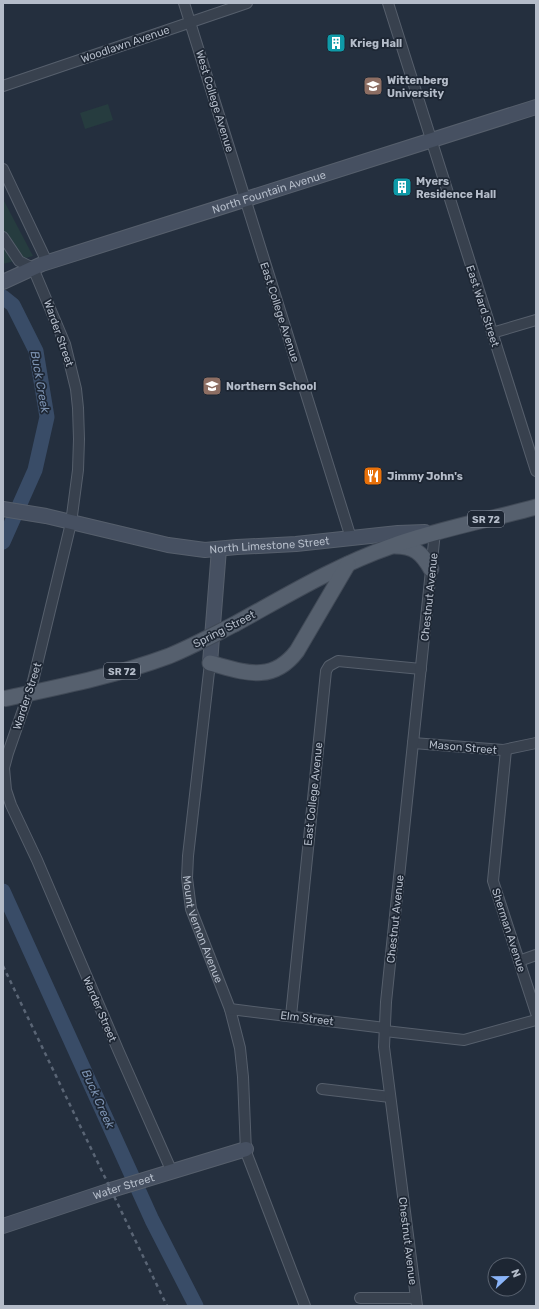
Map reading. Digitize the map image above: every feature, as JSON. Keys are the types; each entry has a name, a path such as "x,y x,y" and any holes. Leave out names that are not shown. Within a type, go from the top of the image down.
{"main road":[{"name":"North Limestone Street","path":"435,532 536,507"},
{"name":"Spring Street","path":"3,699 132,669 170,656 235,624 348,564 392,546 435,532"},
{"path":"392,546 406,546 416,550 432,569"},
{"path":"210,663 255,674 274,670 283,666 297,651 348,564"}],"street":[{"name":"West College Avenue","path":"184,3 245,200"},
{"name":"Woodlawn Avenue","path":"3,86 247,3"},
{"name":"East Ward Street","path":"388,3 536,471"},
{"name":"North Fountain Avenue","path":"9,279 47,262 536,108"},
{"path":"3,169 47,262"},
{"name":"East College Avenue","path":"245,200 351,538"},
{"path":"3,237 19,261 33,268"},
{"name":"Warder Street","path":"33,268 65,344 76,388 78,408 78,470 71,522 33,681 4,768 6,790 119,1052 167,1174"},
{"path":"492,333 536,320"},
{"name":"North Limestone Street","path":"3,509 46,516 168,544 205,550 435,532"},
{"name":"Chestnut Avenue","path":"416,1302 384,1047 386,1002 435,532"},
{"name":"Mount Vernon Avenue","path":"219,549 210,663 187,878 191,909 230,1009 240,1048 243,1076 246,1148 305,1306"},
{"name":"East College Avenue","path":"290,1016 326,671 329,666 338,661 421,669"},
{"name":"Mason Street","path":"413,743 506,750 536,743"},
{"name":"Sherman Avenue","path":"506,750 493,881 536,1013"},
{"path":"519,961 536,955"},
{"name":"Elm Street","path":"230,1009 464,1040 536,1020"},
{"path":"322,1090 390,1097"},
{"name":"Water Street","path":"3,1226 246,1148"},
{"path":"360,1298 416,1302"}],"green space":[{"path":"108,104 113,120 85,129 80,113"},
{"path":"3,199 33,256 3,264"}],"waterway":[{"name":"Buck Creek","path":"3,297 13,305 36,351 47,417 35,470 3,542"},
{"name":"Buck Creek","path":"3,891 152,1220 196,1306"}],"railway":[{"path":"3,966 167,1306"}],"place":[{"name":"Krieg Hall","path":"336,43"},
{"name":"Wittenberg University","path":"373,86"},
{"name":"Myers Residence Hall","path":"402,187"},
{"name":"Northern School","path":"212,386"},
{"name":"Jimmy John's","path":"373,476"}]}
